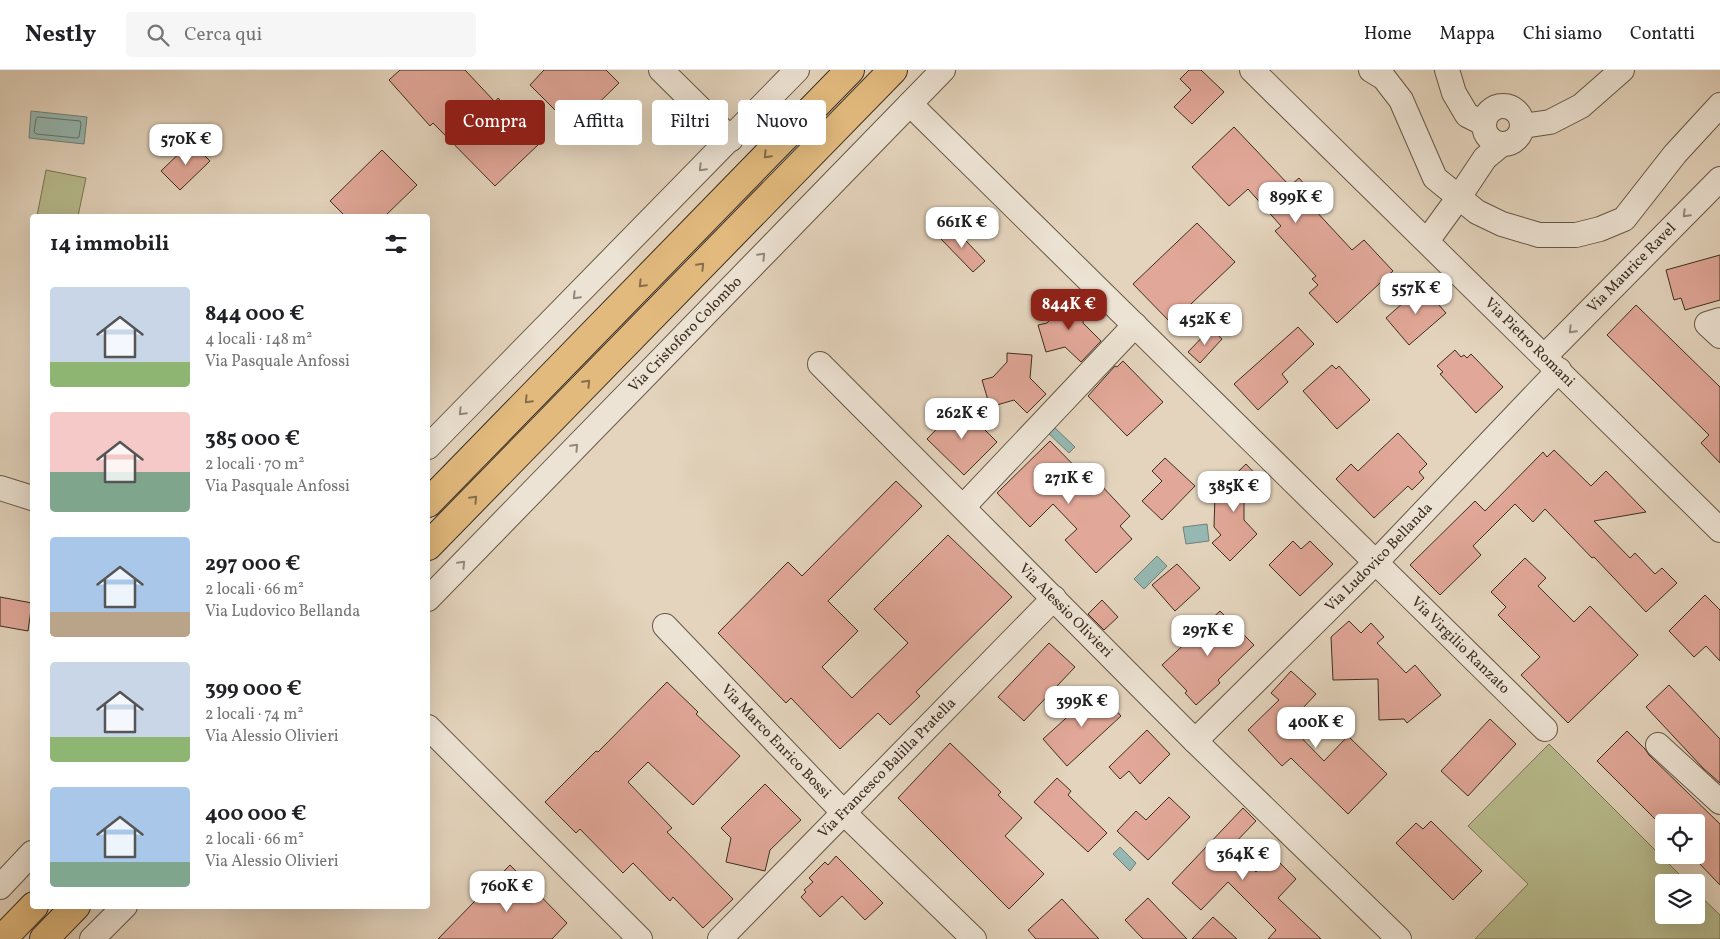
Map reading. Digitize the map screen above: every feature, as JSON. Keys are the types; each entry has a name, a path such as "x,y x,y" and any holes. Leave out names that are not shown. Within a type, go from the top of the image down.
{"main road":[{"path":"430,501 850,70"},
{"path":"430,544 893,70"},
{"path":"2,939 31,909"},
{"path":"44,939 73,909"}],"street":[{"path":"430,445 797,70"},
{"name":"Via Cristoforo Colombo","path":"430,597 943,70"},
{"name":"Via Pietro Romani","path":"1252,70 1720,530"},
{"path":"1370,70 1384,78 1401,100 1435,178 1477,212 1502,224 1539,235 1576,235 1600,229 1624,219 1675,154 1720,104"},
{"path":"1447,70 1454,93 1467,115 1484,123"},
{"path":"1523,126 1550,122 1581,106 1622,70"},
{"path":"663,71 731,139"},
{"name":"Via Virgilio Ranzato","path":"910,104 1545,730"},
{"path":"1427,241 1485,158 1502,144 1513,141 1521,132 1523,126 1519,113 1508,106 1494,107 1485,116 1486,135 1496,143 1502,144"},
{"name":"Via Maurice Ravel","path":"1552,363 1720,179"},
{"path":"1720,320 1707,324 1720,336"},
{"path":"963,507 1135,325"},
{"name":"Via Ludovico Bellanda","path":"1195,741 1376,562 1552,363"},
{"name":"Via Alessio Olivieri","path":"820,364 1195,741 1399,939"},
{"path":"0,488 30,497"},
{"name":"Via Francesco Balilla Pratella","path":"720,939 1054,598"},
{"name":"Via Marco Enrico Bossi","path":"666,626 844,813 974,939"},
{"path":"430,729 640,939"},
{"path":"1658,745 1720,802"},
{"path":"0,887 30,855"},
{"path":"92,939 122,909"}],"green space":[{"path":"46,170 86,178 78,214 37,214"},
{"path":"1549,744 1655,850 1655,864 1669,864 1679,874 1655,874 1655,924 1705,924 1705,901 1720,915 1720,939 1475,939 1528,884 1468,826"}],"water":[{"path":"31,111 87,117 84,144 29,138"},
{"path":"1053,426 1075,447 1069,453 1047,432"},
{"path":"1207,524 1209,541 1186,544 1183,527"},
{"path":"1157,556 1167,566 1144,589 1134,579"},
{"path":"1120,847 1136,863 1130,871 1113,854"}],"building":[{"path":"400,70 465,70 493,100 445,100 445,135 433,123 430,126 389,80"},
{"path":"544,70 606,70 619,83 602,100 555,100 555,110 530,85"},
{"path":"1189,70 1201,70 1224,92 1192,124 1174,107 1191,90 1180,79"},
{"path":"1234,127 1288,184 1291,185 1299,178 1320,202 1313,208 1352,250 1364,240 1393,271 1337,323 1309,293 1318,285 1312,279 1316,276 1275,231 1281,226 1248,189 1229,206 1192,167"},
{"path":"191,142 210,161 180,190 161,171"},
{"path":"455,145 538,145 495,186"},
{"path":"382,150 417,185 387,214 343,214 330,201"},
{"path":"1197,223 1235,262 1171,323 1133,284"},
{"path":"951,225 985,261 973,272 939,237"},
{"path":"1720,255 1720,300 1685,310 1681,298 1674,300 1666,270"},
{"path":"1422,286 1446,313 1409,345 1386,318"},
{"path":"1061,299 1085,303 1083,323 1101,341 1081,362 1065,347 1046,352 1038,325 1047,323 1059,310"},
{"path":"1636,305 1720,387 1720,463 1701,443 1709,435 1607,335"},
{"path":"1298,327 1314,344 1282,374 1288,382 1258,410 1234,384"},
{"path":"1211,328 1222,339 1200,363 1188,352"},
{"path":"1455,350 1461,357 1464,355 1467,358 1471,354 1503,387 1476,413 1440,374 1443,372 1437,366"},
{"path":"1007,353 1032,355 1030,378 1046,394 1027,413 1014,400 990,407 982,380 993,377 1007,362"},
{"path":"1123,361 1163,402 1127,436 1088,396 1115,366 1117,367"},
{"path":"1332,365 1336,369 1339,366 1370,400 1337,429 1303,391"},
{"path":"960,405 997,442 964,475 927,439"},
{"path":"1398,433 1427,464 1419,472 1424,478 1412,490 1408,486 1374,518 1336,479 1351,464 1358,471"},
{"path":"1050,441 1095,487 1099,483 1130,516 1120,526 1132,539 1096,573 1065,540 1077,529 1053,504 1030,527 997,493"},
{"path":"1554,450 1591,486 1606,471 1646,512 1594,521 1630,558 1635,553 1655,574 1662,568 1677,583 1646,612 1545,509 1533,522 1515,504 1473,546 1481,555 1440,595 1410,565 1475,501 1485,511 1543,452 1547,457"},
{"path":"1165,458 1195,486 1162,520 1142,501 1162,481 1152,471"},
{"path":"1246,464 1262,481 1244,499 1244,520 1257,534 1230,561 1212,543 1221,535 1214,527 1215,494"},
{"path":"896,481 922,506 828,601 858,631 822,667 852,698 908,643 874,609 948,535 1012,597 916,692 920,696 890,725 878,713 840,749 791,698 786,703 718,633 788,562 802,576"},
{"path":"1293,541 1301,549 1310,541 1333,564 1300,596 1269,565"},
{"path":"1525,558 1546,578 1538,586 1574,622 1590,606 1638,655 1568,723 1521,675 1540,657 1498,615 1506,607 1491,592"},
{"path":"1177,564 1200,588 1175,611 1152,585"},
{"path":"1705,595 1720,610 1720,661 1706,646 1694,657 1669,631"},
{"path":"0,597 30,603 28,631 0,626"},
{"path":"1102,600 1118,617 1104,630 1088,614"},
{"path":"1220,611 1254,645 1218,680 1220,683 1196,705 1185,693 1187,691 1162,665"},
{"path":"1349,621 1361,633 1371,623 1384,637 1377,643 1406,673 1415,665 1441,695 1407,723 1404,719 1379,720 1378,679 1333,680 1331,637"},
{"path":"1049,643 1075,667 1024,721 998,697"},
{"path":"1291,671 1316,694 1288,724 1324,761 1348,736 1387,774 1348,814 1291,758 1282,766 1248,730 1279,700 1271,693"},
{"path":"667,682 698,712 696,714 740,756 693,805 648,762 628,782 672,828 667,832 733,899 703,928 673,897 670,901 633,863 623,873 580,829 576,833 545,802 596,751 598,752"},
{"path":"1669,685 1720,739 1720,783 1703,768 1646,707"},
{"path":"1097,690 1121,716 1067,766 1043,739"},
{"path":"1490,719 1516,744 1468,796 1441,771"},
{"path":"1147,730 1170,754 1140,784 1129,771 1120,779 1109,767"},
{"path":"1627,731 1720,824 1720,885 1700,864 1705,864 1705,814 1655,814 1655,819 1597,761"},
{"path":"950,743 1001,792 998,795 1022,818 1005,836 1044,874 1009,909 898,798"},
{"path":"1057,778 1071,791 1068,795 1107,833 1088,852 1034,802"},
{"path":"765,784 801,820 770,850 765,871 726,862 731,838 721,828"},
{"path":"1169,797 1190,817 1148,860 1117,831 1136,811 1146,820"},
{"path":"1243,808 1256,821 1230,848 1256,872 1273,856 1296,879 1278,898 1321,939 1268,939 1276,930 1228,882 1201,910 1172,883"},
{"path":"1431,821 1482,871 1453,900 1396,843 1416,823 1423,829"},
{"path":"836,856 883,903 865,920 842,896 820,917 801,897 806,892 804,890 813,882 809,878 825,862 828,865"},
{"path":"510,865 567,923 552,939 438,939"},
{"path":"1148,898 1187,939 1143,939 1125,920"},
{"path":"1062,899 1099,939 1036,939 1028,930"},
{"path":"1213,917 1237,939 1192,939"}]}
